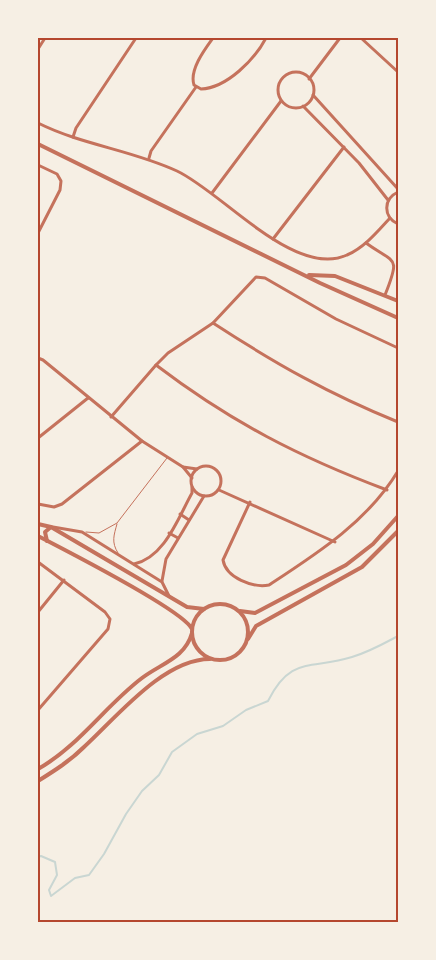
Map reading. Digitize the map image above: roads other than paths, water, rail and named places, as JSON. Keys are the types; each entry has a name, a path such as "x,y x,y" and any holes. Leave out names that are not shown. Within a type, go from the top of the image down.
{"street":[{"path":"38,50 45,38"},
{"path":"73,137 76,128 136,38"},
{"path":"196,87 193,79 196,68 213,38"},
{"path":"196,87 207,89 232,76 252,58 266,38"},
{"path":"309,79 340,38"},
{"path":"361,38 398,72"},
{"path":"313,95 303,106 293,108 281,101 278,87 284,78 294,73 305,75 309,79 313,95 398,190 388,200 386,209 390,218 398,224"},
{"path":"149,158 151,151 196,87"},
{"path":"212,193 281,101"},
{"path":"303,106 344,147 388,200"},
{"path":"38,123 73,137 149,158 180,172 212,193 253,226 273,239 302,254 315,258 335,258 348,255 366,243 390,218"},
{"path":"38,144 332,288 398,318"},
{"path":"273,239 344,147"},
{"path":"38,165 57,174 61,181 60,190 38,233"},
{"path":"366,243 386,254 392,262 394,272 385,295"},
{"path":"307,275 335,276 398,301"},
{"path":"332,288 335,276"},
{"path":"111,417 156,364 168,353 213,323 256,277 265,278 336,319 398,348"},
{"path":"213,323 278,366 316,386 398,422"},
{"path":"38,358 43,360 142,441 183,467 192,478"},
{"path":"156,364 196,396 240,424 329,468 387,490"},
{"path":"38,438 88,398"},
{"path":"38,504 54,507 62,504 142,441"},
{"path":"183,467 198,469 210,466 218,471 222,480 219,490 212,495 204,496 197,493 192,486"},
{"path":"133,564 145,562 156,554 192,493 192,478 198,469"},
{"path":"250,502 223,560 224,569 230,574 258,587 269,585 335,542 387,490 398,471"},
{"path":"219,490 250,502 335,542"},
{"path":"162,582 166,559 204,496"},
{"path":"180,514 189,520"},
{"path":"51,527 187,607 204,609 222,603 240,611 255,613 346,565 374,544 398,516"},
{"path":"38,524 82,532 162,582 169,596"},
{"path":"47,541 45,532 51,527"},
{"path":"38,781 62,766 85,747 130,701 158,680 200,658 219,660 237,655 256,626 362,567 398,531"},
{"path":"169,533 178,538"},
{"path":"38,536 171,610 189,623 197,648 210,658"},
{"path":"38,562 105,612 110,619 108,629 38,710"},
{"path":"38,612 64,580"},
{"path":"38,769 53,760 76,741 115,700 143,677 181,654 189,645 194,621 204,609"},
{"path":"240,611 248,624 248,639"}],"lane":[{"path":"120,556 114,546 113,537 117,523 167,458"},
{"path":"82,532 99,533 117,523"}],"waterway":[{"path":"38,857 41,856 55,862 57,875 49,890 51,896 75,878 89,875 104,854 126,814 142,791 159,775 172,752 197,734 223,726 246,710 268,701 277,686 294,670 358,655 398,636"}]}
